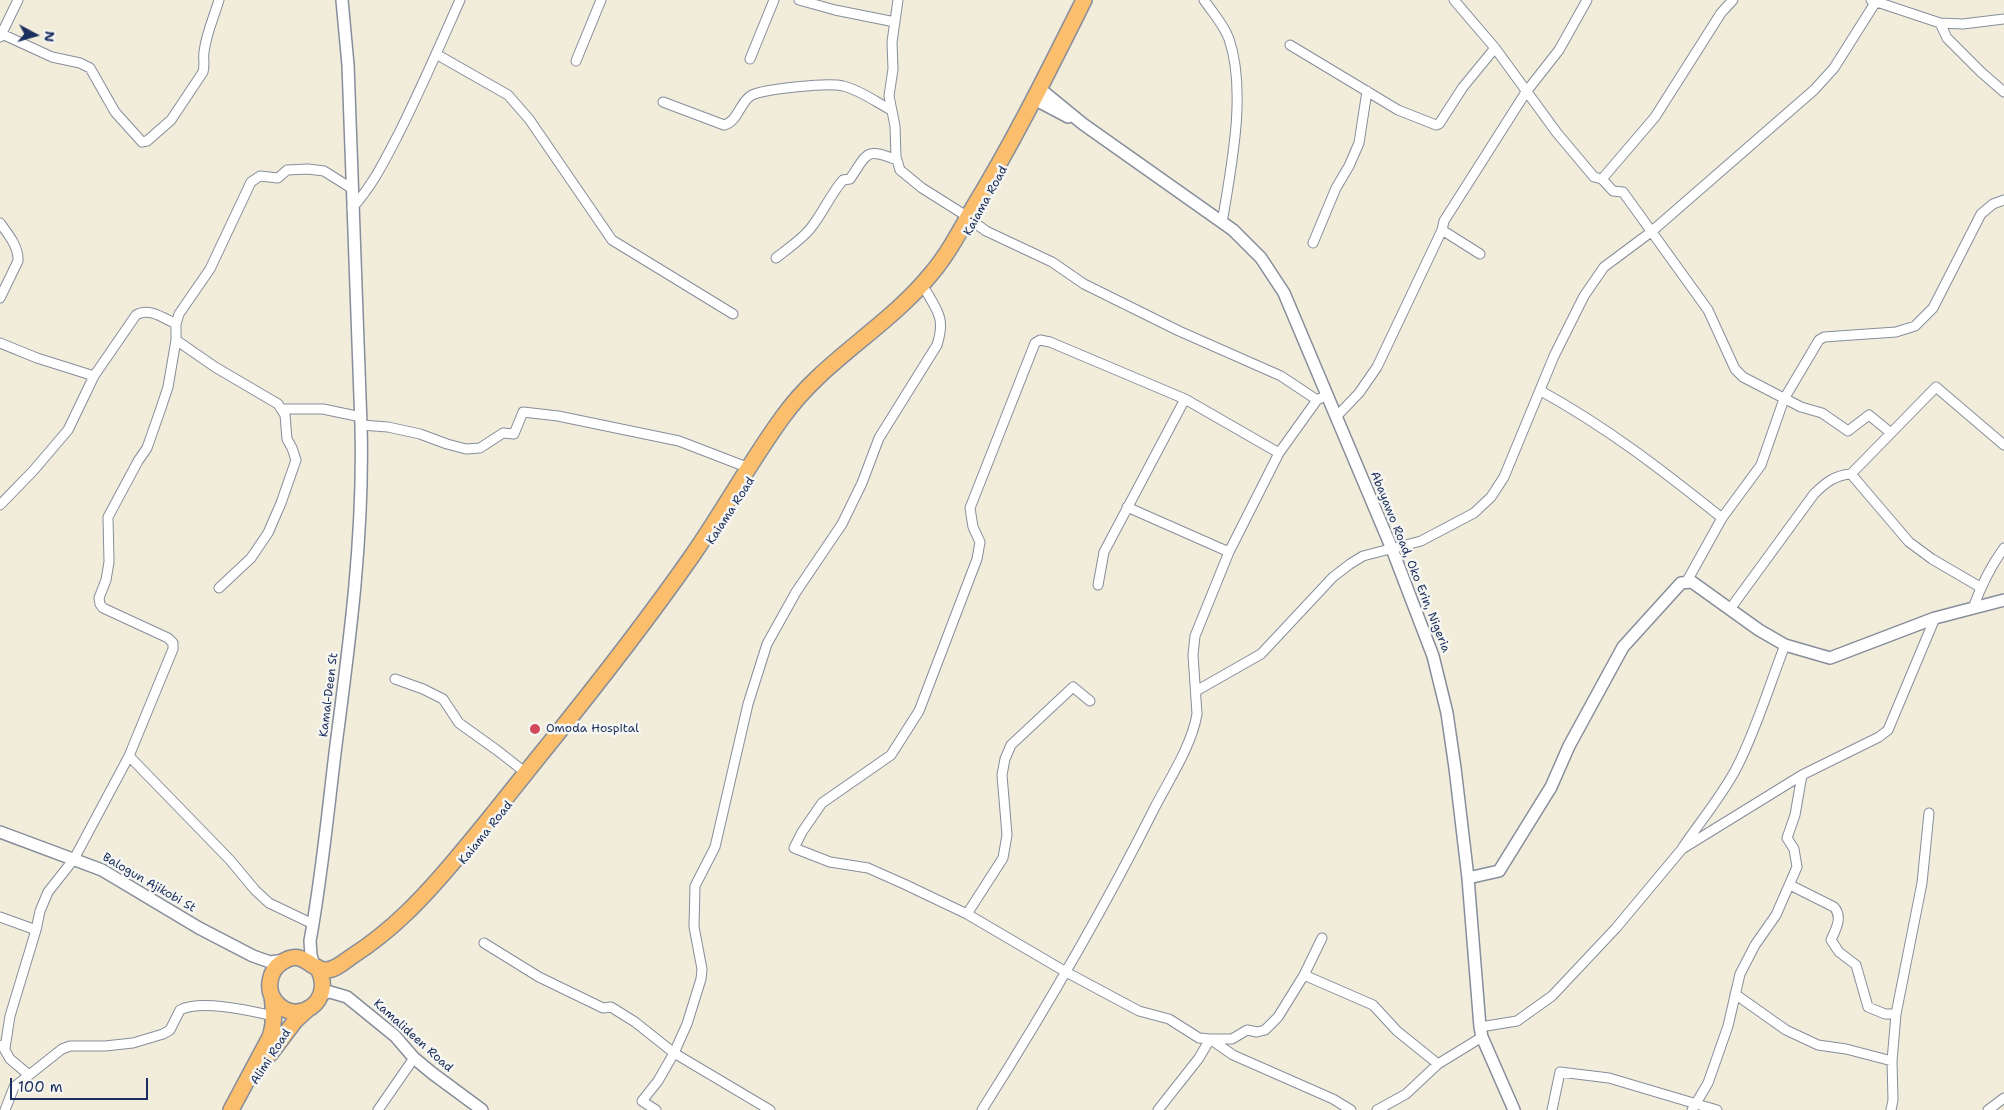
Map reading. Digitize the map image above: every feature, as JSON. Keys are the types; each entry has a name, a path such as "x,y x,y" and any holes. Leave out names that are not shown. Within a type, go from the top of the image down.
{"highway":[{"name":"Kaiama Road","path":"1039,96 1084,0"},
{"name":"Kaiama Road","path":"322,991 392,938 445,883 631,652 705,550 804,401 833,372 891,325 926,291 945,269 972,220 993,175 1092,0"},
{"name":"Kaiama Road","path":"315,966 324,970 338,966 372,943 400,921 460,855 601,679 670,587 714,523 782,417 801,394 841,356 904,303 931,274 972,220"},
{"path":"231,1110 274,1028 271,988 275,969 290,959 308,961 315,966 321,975 322,991 317,1002 309,1009 300,1012 291,1011 276,1003 271,988"},
{"name":"Alimi Road","path":"238,1110 274,1047 295,1021 309,1009"}],"street":[{"path":"18,0 1,36 52,57 80,63 90,68 115,112 142,142 147,141 171,120 204,72 203,54 219,0"},
{"name":"Kamal-Deen St","path":"310,940 314,924 357,568 362,452 348,65 342,0"},
{"path":"352,208 378,174 420,92 460,0"},
{"path":"576,61 601,0"},
{"path":"750,59 774,0"},
{"path":"798,0 895,22"},
{"path":"898,0 892,42 893,69 889,96 895,126 897,160 900,170 906,177 986,231 1052,262 1084,284 1179,331 1281,376 1322,398 1280,453 1230,552 1195,636 1193,655 1197,714 1196,724 1188,742 1148,822 1066,972 982,1110"},
{"path":"1204,0 1220,22 1229,39 1238,81 1230,170 1222,223"},
{"path":"1454,0 1495,48 1557,133 1594,178 1602,180 1613,191 1623,192 1708,310 1736,369 1746,380 1801,407 1822,413 1848,431 1869,415 1891,433"},
{"path":"1336,417 1359,392 1377,367 1442,230 1444,221 1526,92 1559,50 1587,0"},
{"path":"1602,180 1655,117 1721,13 1733,0"},
{"path":"1196,691 1261,654 1333,577 1350,564 1363,556 1421,541 1474,512 1490,497 1504,477 1554,356 1584,296 1604,268 1651,232 1814,90 1834,68 1873,1 1940,23 1963,24 2004,19"},
{"path":"1940,23 1946,38 1980,72 2004,92"},
{"path":"1290,45 1398,110 1436,125 1439,124 1463,87 1495,48"},
{"path":"436,54 508,95 530,119 612,240 733,314"},
{"path":"663,102 724,125 730,123 749,96 768,89 835,85 848,88 891,110"},
{"path":"1313,243 1336,188 1359,144 1367,91"},
{"name":"Abayawo Road, Oko Erin, Nigeria","path":"1039,96 1083,124 1233,230 1261,258 1284,293 1322,398 1336,417 1392,550 1433,656 1447,713 1468,878 1481,1032 1514,1110"},
{"path":"776,258 809,230 824,209 831,193 843,180 850,179 866,155 873,152 881,153 897,160"},
{"path":"29,1074 10,1059 2,1045 40,911 48,892 74,859 129,756 154,700 173,649 173,643 168,638 103,608 98,598 106,580 109,562 108,517 147,448 168,387 179,314 210,269 251,182 260,176 278,178 287,170 308,169 324,171 351,188"},
{"path":"1687,581 1722,518 1761,465 1784,399 1819,340 1824,337 1896,332 1915,326 1933,308 1981,214 1993,204 2004,200"},
{"path":"0,223 9,234 18,255 18,261 0,298"},
{"path":"1442,230 1480,254"},
{"path":"656,1110 642,1101 658,1081 674,1053 687,1024 701,979 701,964 694,927 695,886 715,847 748,704 767,644 796,592 842,524 862,482 879,438 937,345 941,332 940,317 926,291"},
{"path":"0,505 68,430 94,376 136,315 142,311 149,311 176,324"},
{"path":"176,340 215,367 278,404 283,409 285,415 287,439 296,460 268,533 251,558 218,588"},
{"path":"1280,453 1185,399 1050,342 1040,340 1035,343 970,508 973,527 980,542 977,559 919,710 891,755 822,803 794,848 830,862 868,868 967,914 1139,1012 1168,1019 1199,1038 1232,1039 1247,1030 1257,1032 1265,1030 1278,1018 1304,975 1322,938"},
{"path":"0,343 37,358 94,376"},
{"path":"1730,609 1814,494 1825,482 1842,474 1851,474 1936,387 2004,445"},
{"path":"1541,391 1581,413 1652,462 1722,518"},
{"path":"1098,585 1104,552 1185,399"},
{"path":"283,409 323,410 361,421 420,434 466,449 480,448 503,433 514,434 523,412 540,414 678,441 749,468"},
{"path":"1851,474 1909,542 1932,559 1980,587"},
{"path":"1127,507 1230,552"},
{"path":"1973,608 1980,587 1992,564 2004,548"},
{"path":"1468,878 1500,872 1550,787 1568,746 1623,647 1681,583 1692,582 1759,630 1786,645 1830,658 1935,618 2004,600"},
{"path":"1682,849 1802,775 1879,737 1888,730 1935,618"},
{"path":"1376,1110 1406,1094 1438,1064 1481,1032 1517,1021 1552,996 1616,928 1682,849 1737,768 1760,716 1772,678 1786,645"},
{"path":"395,679 423,689 442,699 459,723 526,773"},
{"path":"967,914 1003,858 1006,848 1007,836 1002,775 1005,759 1011,745 1074,688 1090,701"},
{"path":"129,756 269,903 314,924"},
{"path":"1695,1107 1708,1083 1728,1026 1740,974 1755,945 1776,915 1797,866 1794,850 1787,838 1795,815 1802,775"},
{"path":"1891,1110 1893,1100 1892,1061 1896,1014 1922,883 1930,813"},
{"name":"Balogun Ajikobi St","path":"0,832 74,859 118,879 199,928 254,956"},
{"path":"1790,885 1834,907 1838,912 1839,918 1831,940 1839,952 1856,965 1868,1007 1885,1014 1896,1014"},
{"path":"0,916 36,930"},
{"path":"310,940 310,954 315,966"},
{"path":"254,956 270,962 290,959 301,954 310,940"},
{"path":"484,943 539,976 603,1008 611,1007 635,1022 674,1053 770,1110"},
{"path":"254,956 266,972 271,988"},
{"path":"1304,975 1372,1005 1397,1031 1438,1064"},
{"name":"Kamalideen Road","path":"322,991 347,997 395,1036 414,1058 482,1110"},
{"path":"1735,994 1786,1030 1818,1045 1892,1061"},
{"path":"5,1110 14,1087 62,1049 70,1046 105,1046 132,1042 163,1034 170,1030 180,1010 196,1004 274,1016"},
{"path":"1158,1110 1199,1058 1210,1039"},
{"path":"1210,1039 1233,1054 1332,1099 1351,1110"},
{"path":"378,1110 414,1058"},
{"path":"1552,1110 1560,1072 1609,1078 1695,1107 1716,1110"},
{"path":"1988,1110 2004,1098"}],"place":[{"name":"Omoda Hospital","path":"535,729"}]}
